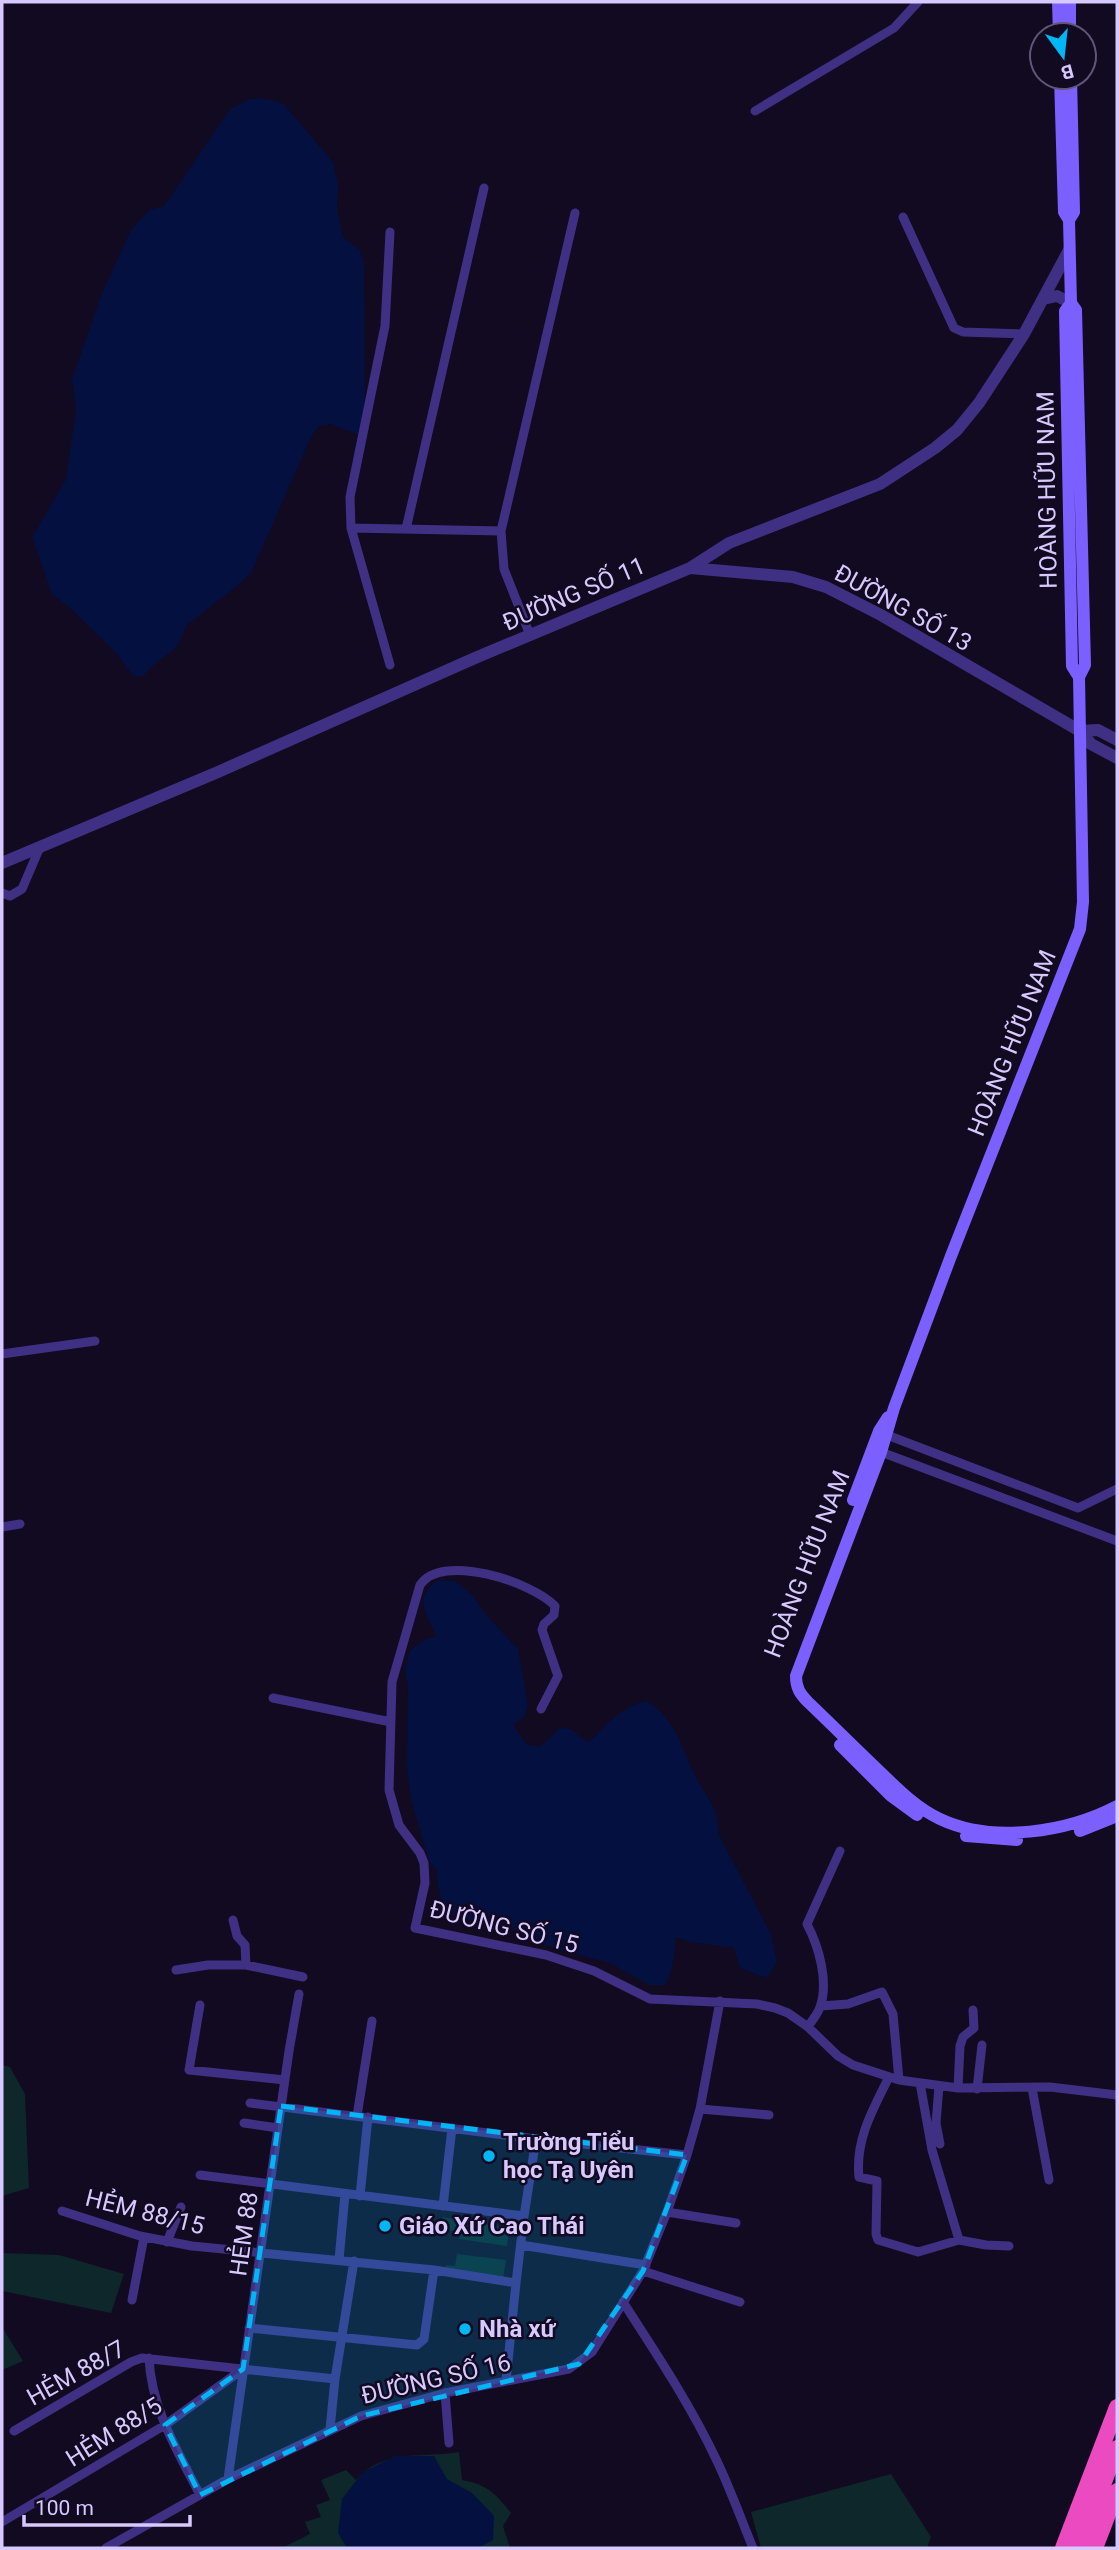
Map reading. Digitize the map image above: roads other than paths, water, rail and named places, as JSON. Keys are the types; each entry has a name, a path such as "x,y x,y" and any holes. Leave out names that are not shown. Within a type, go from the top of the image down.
{"highway":[{"path":"1079,2548 1084,2515 1117,2407"},
{"path":"1063,2548 1084,2515 1117,2448"},
{"path":"1095,2548 1117,2491"},
{"path":"1105,2548 1117,2516"}],"main road":[{"path":"1058,2 1059,21"},
{"path":"1070,2 1070,21"},
{"name":"HOÀNG HỮU NAM","path":"1060,91 1064,212 1069,220"},
{"name":"HOÀNG HỮU NAM","path":"1071,91 1074,212 1069,220 1069,250 1071,303 1076,310 1085,665 1079,677 1083,902 1080,929 894,1408 881,1452 798,1667 796,1685 800,1694 918,1806 940,1819 966,1829 1020,1833 1049,1830 1078,1823 1117,1806"},
{"name":"HOÀNG HỮU NAM","path":"894,1408 879,1432 790,1665 788,1687 794,1698 891,1796 935,1825 963,1836 991,1840 1051,1838 1082,1830 1117,1816"}],"street":[{"path":"755,111 894,28 918,2"},
{"path":"406,529 484,188"},
{"path":"530,635 504,569 501,531 575,213"},
{"path":"902,217 954,328 963,332 1024,334"},
{"path":"390,232 386,326 350,497 351,527 390,665"},
{"name":"ĐƯỜNG SỐ 11","path":"2,863 690,568 729,543 880,484 917,461 957,430 1003,369 1069,250"},
{"path":"1043,299 1057,296 1071,303"},
{"path":"351,527 501,531"},
{"name":"ĐƯỜNG SỐ 13","path":"690,568 793,577 826,587 880,615 1080,731 1091,744 1117,758"},
{"name":"ĐƯỜNG SỐ 13","path":"1080,731 1098,730 1117,740"},
{"path":"2,894 10,896 22,889 40,847"},
{"path":"2,1354 95,1341"},
{"path":"887,1435 1078,1508 1117,1489"},
{"path":"881,1452 1117,1541"},
{"path":"2,1527 20,1524"},
{"name":"ĐƯỜNG SỐ 15","path":"541,1709 558,1676 542,1630 556,1611 550,1601 529,1588 489,1574 441,1571 430,1574 420,1585 392,1682 389,1790 399,1825 419,1853 425,1873 415,1928 546,1955 594,1971 650,1999 720,2001 775,2008 808,2026 838,2056 853,2065 899,2080 958,2088 1032,2088 1117,2095"},
{"path":"273,1698 391,1722"},
{"path":"808,2026 821,2006 821,1973 818,1951 807,1924 840,1851"},
{"path":"233,1920 237,1936 245,1945 246,1965"},
{"path":"176,1970 208,1965 246,1965 303,1977"},
{"path":"821,2006 848,2004 882,1992 893,2014 899,2080"},
{"name":"HẺM 88","path":"229,2479 299,1994"},
{"name":"ĐƯỜNG SỐ 16","path":"106,2548 229,2479 330,2429 386,2408 445,2393 545,2375 579,2364 592,2352 644,2268 667,2212 700,2109 720,2001"},
{"path":"200,2005 189,2070 285,2080"},
{"path":"958,2088 960,2046 963,2037 974,2028 973,2010"},
{"path":"357,2116 372,2021"},
{"path":"977,2089 982,2045"},
{"path":"889,2077 860,2141 858,2175 862,2179 877,2181 876,2234 880,2242 918,2252 959,2239 986,2245 1009,2246"},
{"path":"920,2083 932,2150 959,2239"},
{"path":"939,2086 936,2123 940,2144"},
{"path":"1032,2088 1049,2180"},
{"path":"250,2103 687,2155"},
{"path":"700,2109 769,2115"},
{"path":"360,2196 368,2117"},
{"path":"244,2123 278,2128"},
{"path":"443,2206 452,2128"},
{"path":"506,2381 524,2216 536,2139"},
{"path":"200,2175 524,2216"},
{"path":"339,2260 345,2194"},
{"path":"167,2242 181,2207"},
{"name":"HẺM 88/15","path":"62,2211 167,2242 434,2270 516,2283"},
{"path":"667,2212 736,2223"},
{"path":"132,2300 144,2236"},
{"path":"521,2245 644,2268 740,2302"},
{"path":"330,2429 335,2379 354,2262"},
{"path":"249,2328 411,2346 424,2339 434,2270"},
{"path":"623,2302 693,2415 716,2459 753,2548"},
{"path":"149,2358 158,2406 165,2425 200,2495"},
{"name":"HẺM 88/7","path":"14,2431 131,2362 149,2358 335,2379"},
{"name":"HẺM 88/5","path":"2,2522 165,2425 243,2369"},
{"path":"445,2393 449,2443"}],"place":[{"name":"Trường Tiểu học Tạ Uyên","path":"489,2156"},
{"name":"Giáo Xứ Cao Thái","path":"385,2226"},
{"name":"Nhà xứ","path":"465,2329"}]}
